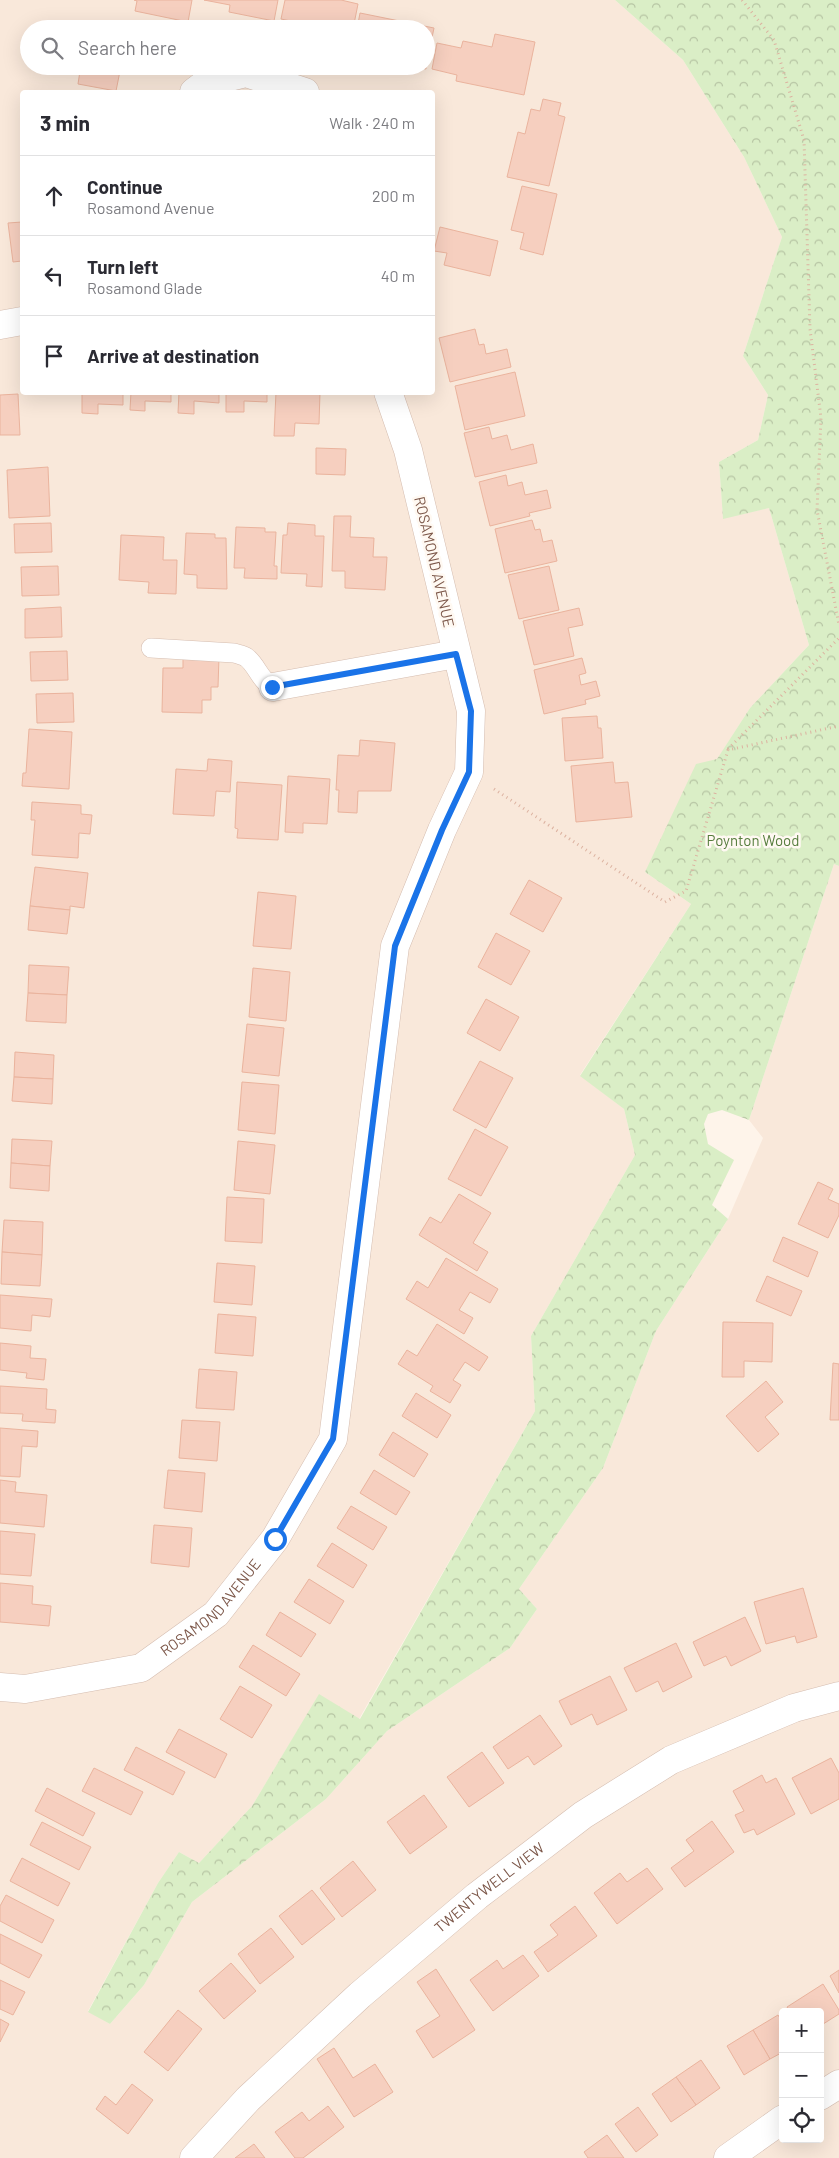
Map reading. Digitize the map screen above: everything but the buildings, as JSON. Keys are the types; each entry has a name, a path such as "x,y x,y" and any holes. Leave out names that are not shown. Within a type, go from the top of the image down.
{"street":[{"path":"197,90 206,83 242,75"},
{"path":"249,75 298,90"},
{"path":"0,325 20,321"},
{"name":"ROSAMOND AVENUE","path":"0,1688 25,1689 141,1668 216,1614 275,1539 333,1439 395,946 442,830 469,772 471,711 408,450 389,395"},
{"path":"272,687 456,654"},
{"name":"TWENTYWELL VIEW","path":"194,2158 248,2099 360,1995 477,1896 583,1815 671,1760 794,1708 839,1696"},
{"path":"824,2093 839,2084"},
{"path":"728,2158 779,2121"}],"lane":[{"path":"151,648 234,653 246,657 255,666 266,684 272,687"}],"path":[{"path":"742,0 774,40 804,140 810,329 822,418 817,510 839,625"},
{"path":"469,772 665,902 686,891 728,750 839,638"},
{"path":"728,750 839,726"}],"shaded area":[{"path":"0,0 615,0 683,60 744,157 782,237 743,356 768,395 758,440 719,462 723,518 769,508 809,645 750,708 645,872 691,904 580,1075 624,1109 635,1155 531,1336 535,1411 359,1719 319,1695 252,1806 199,1863 179,1852 158,1883 88,2011 110,2024 144,1985 192,1902 326,1799 387,1731 510,1648 537,1609 519,1589 603,1468 656,1331 728,1219 763,1138 749,1120 834,864 839,866 839,2158 0,2158"}],"green space":[{"name":"Poynton Wood","path":"615,0 839,0 839,866 834,864 749,1120 722,1110 708,1114 704,1124 708,1144 734,1160 712,1205 728,1219 656,1331 603,1468 519,1589 537,1609 510,1648 387,1731 326,1799 192,1902 144,1985 110,2024 88,2012 158,1883 179,1852 199,1863 252,1806 319,1694 360,1719 535,1411 531,1336 635,1155 624,1109 580,1076 691,904 645,872 696,764 717,759 750,708 809,645 769,508 723,519 719,462 758,440 768,395 743,356 782,237 744,157 683,60"}],"route":[{"path":"272,687 456,654 471,711 469,772 442,830 395,946 333,1439 275,1539"}]}
